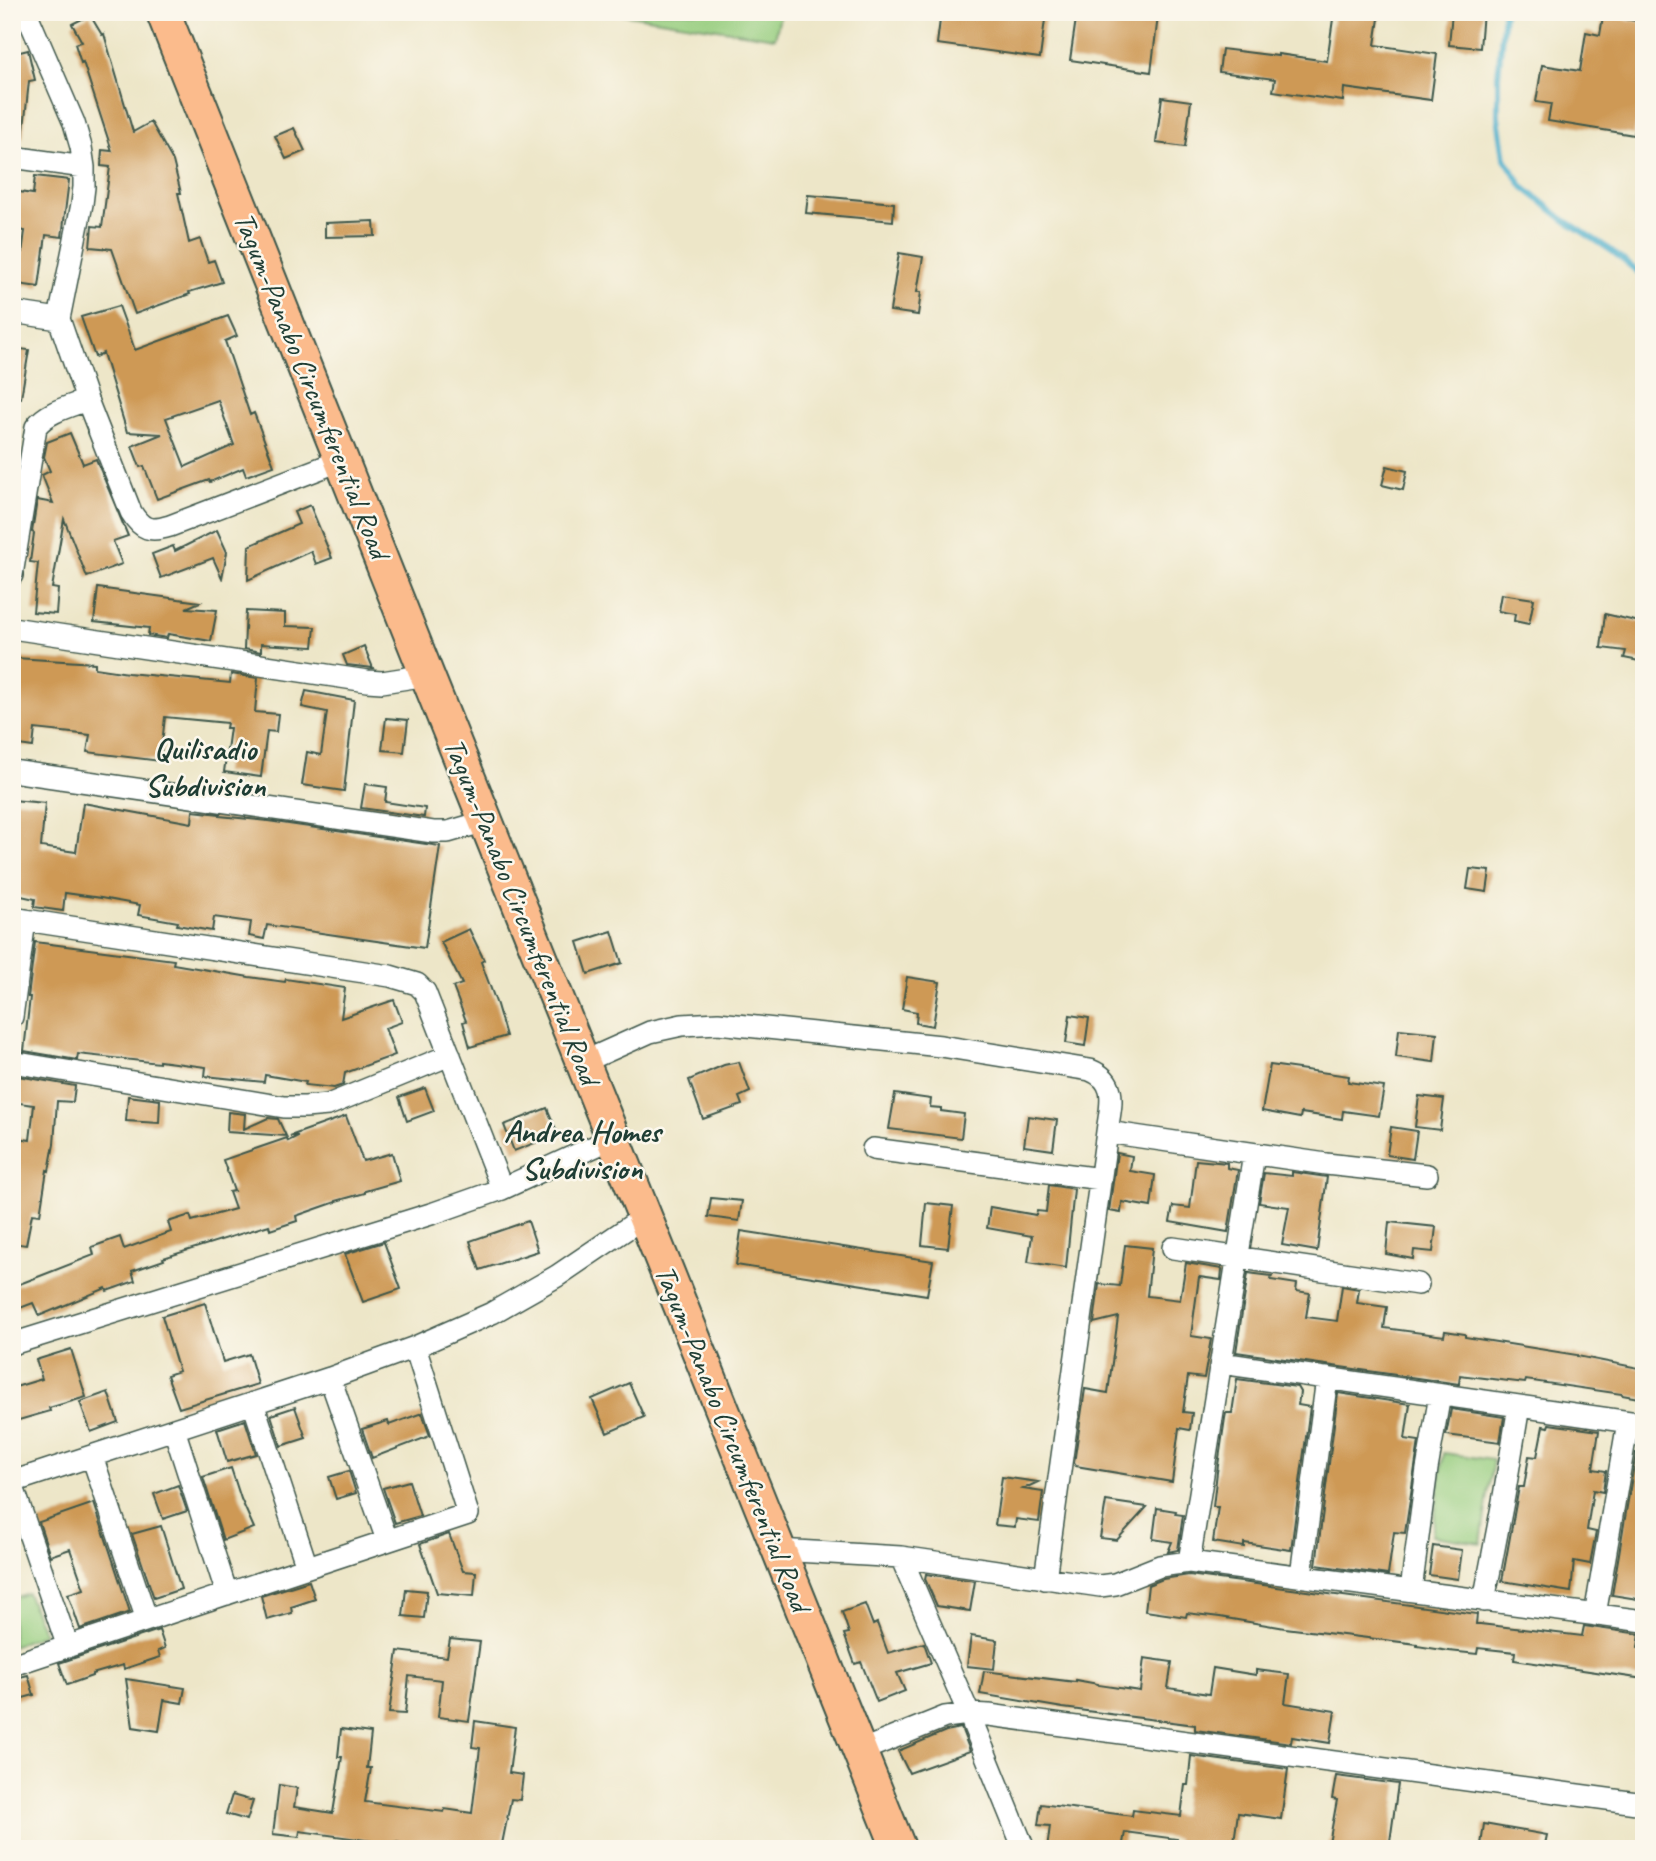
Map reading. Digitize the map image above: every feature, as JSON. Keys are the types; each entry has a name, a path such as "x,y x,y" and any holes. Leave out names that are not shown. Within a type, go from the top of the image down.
{"main road":[{"name":"Tagum-Panabo Circumferential Road","path":"163,12 899,1849"}],"street":[{"path":"25,12 74,123 84,167 82,204 59,319 87,400 137,522 146,528 170,526 342,460"},
{"path":"12,157 84,167"},
{"path":"12,312 59,319"},
{"path":"12,575 36,427 47,416 87,400"},
{"path":"12,628 367,681 382,682 427,675"},
{"path":"12,771 433,832 448,832 486,821"},
{"path":"12,1017 19,919 405,979 417,984 425,992 502,1189"},
{"path":"583,1062 650,1032 682,1025 718,1023 941,1046 1101,1074 1109,1084 1111,1098 1045,1579"},
{"path":"12,1062 305,1108 328,1105 450,1055"},
{"path":"1107,1132 1326,1164 1427,1175"},
{"path":"12,1344 434,1213 502,1189 613,1138"},
{"path":"873,1149 1101,1179"},
{"path":"1189,1562 1254,1154"},
{"path":"68,1647 12,1483 330,1378 415,1347 503,1307 557,1276 644,1217"},
{"path":"1173,1248 1418,1284"},
{"path":"12,1665 468,1514 415,1347"},
{"path":"1221,1363 1636,1423 1595,1615"},
{"path":"330,1378 387,1540"},
{"path":"1301,1575 1327,1378"},
{"path":"1411,1590 1440,1395"},
{"path":"253,1403 307,1567"},
{"path":"1484,1601 1519,1406"},
{"path":"174,1429 227,1594"},
{"path":"92,1456 147,1620"},
{"path":"778,1550 901,1557 1100,1586 1126,1580 1160,1566 1189,1562 1644,1621"},
{"path":"901,1557 1024,1849"},
{"path":"860,1751 945,1717 989,1715 1644,1804"}],"green space":[{"path":"609,12 781,12 775,38"},
{"path":"1444,1453 1493,1460 1481,1543 1432,1536"},
{"path":"27,1593 44,1634 12,1646 12,1599"}],"building":[{"path":"941,12 1046,12 1040,58 937,44"},
{"path":"1077,12 1135,12 1158,16 1151,72 1070,60"},
{"path":"1334,12 1380,12 1375,45 1437,54 1431,100 1344,88 1343,101 1273,91 1275,79 1219,72 1222,49 1327,61"},
{"path":"1452,12 1483,12 1480,48 1449,45"},
{"path":"90,15 102,35 104,34 133,132 151,122 173,161 189,243 200,239 208,262 214,260 222,282 135,314 112,249 90,247 92,226 102,227 110,167 101,166 102,150 112,151 75,44 82,42 72,24"},
{"path":"1603,16 1644,22 1644,116 1638,115 1634,135 1548,121 1551,104 1536,102 1542,65 1580,71 1586,32 1600,35"},
{"path":"28,50 35,80 29,81 23,138 12,137 12,54"},
{"path":"1162,97 1191,101 1185,147 1156,143"},
{"path":"294,128 305,151 286,159 275,136"},
{"path":"35,176 69,180 62,237 46,235 39,287 18,284 25,231 12,229 12,191 33,194"},
{"path":"808,195 894,203 893,221 806,213"},
{"path":"374,221 375,236 325,237 325,223"},
{"path":"899,253 923,257 917,292 921,292 918,315 890,311"},
{"path":"119,306 135,350 228,316 237,336 225,341 250,415 254,413 274,466 246,476 243,468 157,499 144,466 140,467 132,446 162,434 127,432 103,353 95,357 81,317","holes":["218,400 234,445 185,467 166,418"]},
{"path":"12,348 29,350 21,398 12,397"},
{"path":"70,433 83,464 96,459 128,536 113,541 122,564 87,577 64,519 52,588 58,589 56,614 33,612 38,563 30,562 37,500 53,503 42,475 50,471 44,457 47,442"},
{"path":"1387,466 1407,471 1403,490 1382,485"},
{"path":"310,505 332,558 316,564 311,551 248,580 249,546 299,524 294,512"},
{"path":"217,530 227,552 222,578 213,558 161,578 152,554 173,546 175,551"},
{"path":"98,588 200,602 186,608 217,610 211,641 168,634 167,638 148,635 149,628 94,622"},
{"path":"1501,594 1534,599 1529,624 1514,621 1515,614 1498,611"},
{"path":"246,611 285,613 285,626 315,627 313,647 261,644 261,652 244,649"},
{"path":"1605,614 1644,623 1644,662 1624,658 1626,651 1601,648"},
{"path":"364,646 373,668 347,665 343,655"},
{"path":"15,658 95,663 95,668 128,673 230,683 231,674 258,678 255,712 278,714 276,732 267,731 261,777 224,772 230,728 226,728 227,723 165,717 160,761 87,752 90,735 35,729 33,747 12,744"},
{"path":"306,691 354,700 344,791 302,785 307,752 321,755 327,712 302,707"},
{"path":"386,718 408,720 404,752 382,750"},
{"path":"365,784 387,787 385,802 425,808 424,817 361,808"},
{"path":"12,800 45,803 41,847 76,852 83,803 192,823 193,811 440,846 425,948 267,925 264,939 249,936 251,922 214,917 212,931 138,915 140,905 65,893 63,911 34,907 35,899 12,894"},
{"path":"1470,869 1490,871 1487,892 1467,889"},
{"path":"469,929 484,960 481,962 506,1036 470,1047 463,1022 466,1021 453,987 462,984 441,942"},
{"path":"612,931 622,963 588,974 578,942"},
{"path":"35,942 174,960 173,964 249,977 285,982 286,979 345,988 341,1018 394,1000 402,1022 385,1028 395,1055 345,1073 343,1085 334,1088 305,1085 306,1082 265,1075 264,1082 205,1076 206,1067 159,1061 78,1054 77,1060 24,1051"},
{"path":"907,977 940,982 933,1026 916,1023 917,1012 902,1009"},
{"path":"1070,1015 1089,1018 1085,1046 1066,1043"},
{"path":"1399,1029 1437,1033 1434,1062 1396,1057"},
{"path":"739,1062 750,1092 739,1097 742,1105 703,1119 689,1080 724,1065"},
{"path":"1270,1065 1349,1076 1348,1082 1384,1087 1379,1116 1343,1111 1342,1119 1301,1113 1300,1118 1262,1111"},
{"path":"12,1075 75,1086 73,1102 57,1101 54,1144 40,1215 32,1214 26,1245 12,1243 12,1137 30,1140 34,1105 12,1102"},
{"path":"425,1088 434,1111 407,1121 399,1097"},
{"path":"895,1094 931,1099 930,1107 964,1114 961,1138 889,1129"},
{"path":"128,1096 160,1100 159,1123 126,1121"},
{"path":"1419,1096 1444,1099 1440,1130 1415,1127"},
{"path":"547,1108 558,1134 514,1151 504,1125"},
{"path":"228,1112 245,1114 244,1129 268,1118 278,1119 286,1136 227,1132"},
{"path":"346,1116 363,1161 392,1153 400,1181 296,1216 297,1221 270,1230 269,1225 163,1258 164,1260 132,1271 135,1281 107,1291 106,1288 39,1316 33,1303 12,1311 12,1287 94,1255 92,1247 120,1237 124,1249 171,1232 168,1222 190,1215 192,1221 235,1209 229,1192 234,1191 223,1160 287,1138 288,1141 298,1136 290,1136"},
{"path":"1028,1116 1057,1120 1053,1150 1024,1146"},
{"path":"1391,1127 1417,1131 1413,1159 1387,1155"},
{"path":"1117,1153 1132,1156 1130,1171 1155,1175 1151,1207 1122,1202 1121,1213 1109,1211"},
{"path":"1196,1160 1227,1163 1227,1168 1238,1170 1228,1232 1170,1222 1173,1206 1190,1208"},
{"path":"1292,1172 1327,1177 1317,1251 1282,1245 1289,1207 1259,1203 1264,1173 1292,1176"},
{"path":"1049,1185 1074,1189 1066,1268 1028,1262 1032,1236 987,1228 990,1207 1036,1215 1037,1211 1046,1212"},
{"path":"711,1198 742,1201 739,1221 708,1217"},
{"path":"926,1203 953,1206 948,1248 922,1245"},
{"path":"528,1221 538,1251 480,1270 470,1241"},
{"path":"1389,1222 1436,1227 1433,1252 1414,1250 1413,1259 1386,1254"},
{"path":"741,1231 933,1261 927,1295 736,1265"},
{"path":"384,1242 401,1289 363,1302 345,1254"},
{"path":"1125,1245 1152,1248 1147,1296 1180,1300 1186,1263 1222,1269 1221,1280 1199,1277 1191,1336 1211,1339 1204,1378 1188,1376 1183,1412 1192,1413 1190,1430 1179,1428 1172,1482 1076,1466 1074,1463 1085,1389 1108,1393 1118,1317 1094,1323 1099,1284 1120,1286"},
{"path":"1248,1273 1272,1276 1271,1280 1297,1284 1296,1291 1310,1293 1306,1317 1337,1321 1342,1286 1359,1289 1357,1303 1387,1307 1384,1328 1444,1336 1445,1331 1465,1334 1465,1337 1644,1369 1644,1399 1526,1380 1525,1383 1460,1375 1459,1384 1236,1352"},
{"path":"205,1303 223,1362 249,1354 258,1384 179,1408 167,1375 179,1371 162,1316"},
{"path":"71,1349 86,1397 12,1422 12,1388 42,1379 36,1360"},
{"path":"1237,1379 1297,1387 1300,1392 1298,1405 1310,1407 1291,1550 1244,1543 1244,1547 1213,1542 1218,1507 1213,1507 1217,1472 1226,1413 1232,1413"},
{"path":"629,1383 644,1417 607,1433 592,1399"},
{"path":"108,1392 118,1422 91,1432 80,1402"},
{"path":"1338,1393 1410,1404 1405,1439 1419,1441 1405,1533 1394,1532 1388,1575 1316,1565"},
{"path":"295,1407 306,1438 281,1446 271,1415"},
{"path":"1451,1409 1504,1417 1500,1442 1446,1435"},
{"path":"422,1413 430,1436 372,1458 362,1429 388,1421 389,1425"},
{"path":"245,1420 256,1454 227,1462 217,1429"},
{"path":"1549,1424 1599,1431 1593,1469 1606,1471 1603,1492 1593,1490 1587,1530 1596,1532 1590,1564 1574,1561 1571,1592 1502,1581 1519,1487 1524,1487 1529,1456 1537,1457 1543,1426 1548,1427"},
{"path":"1636,1453 1644,1453 1644,1600 1612,1595"},
{"path":"231,1468 254,1528 223,1540 203,1477"},
{"path":"349,1471 356,1493 336,1499 329,1477"},
{"path":"1002,1477 1038,1482 1023,1489 1043,1492 1039,1522 1016,1519 1015,1527 995,1525"},
{"path":"409,1481 420,1516 395,1523 383,1488"},
{"path":"178,1485 187,1511 163,1519 154,1494"},
{"path":"1106,1501 1147,1507 1117,1540 1100,1538"},
{"path":"94,1503 130,1612 80,1629 68,1594 84,1589 70,1549 50,1556 39,1522"},
{"path":"1157,1508 1183,1515 1178,1550 1168,1552 1172,1542 1153,1539"},
{"path":"161,1526 181,1589 154,1598 132,1534"},
{"path":"449,1534 463,1571 476,1572 474,1596 437,1593 420,1544"},
{"path":"1433,1546 1462,1550 1458,1579 1429,1575"},
{"path":"926,1574 975,1581 970,1611 937,1606 925,1579"},
{"path":"1189,1575 1477,1614 1476,1624 1582,1636 1584,1626 1640,1634 1638,1648 1644,1649 1644,1679 1514,1660 1515,1652 1478,1648 1477,1654 1449,1651 1417,1644 1220,1617 1187,1613 1186,1617 1145,1611 1148,1585 1163,1579"},
{"path":"309,1581 315,1599 291,1607 292,1613 267,1620 261,1596"},
{"path":"406,1589 427,1591 424,1618 403,1616"},
{"path":"865,1604 873,1625 877,1623 888,1653 924,1643 931,1663 897,1673 905,1691 877,1702 861,1662 855,1664 844,1634 849,1633 842,1612"},
{"path":"159,1630 165,1648 158,1651 160,1657 124,1669 123,1665 92,1674 67,1685 59,1663"},
{"path":"971,1636 997,1640 994,1669 967,1666"},
{"path":"450,1639 480,1642 469,1721 438,1717 442,1680 409,1676 405,1714 389,1713 398,1651 447,1657"},
{"path":"1144,1658 1172,1662 1168,1688 1209,1694 1213,1668 1256,1675 1256,1670 1289,1674 1285,1703 1335,1711 1330,1743 1292,1737 1291,1743 1195,1730 1195,1725 980,1694 984,1671 1076,1680 1140,1691"},
{"path":"28,1675 34,1695 12,1701 12,1679"},
{"path":"126,1679 185,1688 182,1703 164,1700 159,1731 133,1727"},
{"path":"475,1721 515,1727 509,1773 523,1775 520,1800 511,1799 501,1849 434,1849 395,1842 395,1849 372,1849 373,1841 300,1831 299,1837 273,1834 279,1785 297,1788 294,1807 333,1813 342,1757 338,1757 341,1729 371,1733 367,1768 371,1768 365,1802 472,1813 480,1748 472,1747"},
{"path":"961,1728 970,1751 909,1773 898,1751 946,1731"},
{"path":"1191,1756 1288,1769 1281,1819 1238,1813 1233,1849 1176,1849 1177,1839 1125,1832 1122,1849 1047,1849 1050,1826 1038,1825 1041,1804 1132,1816 1133,1810 1181,1816"},
{"path":"1336,1776 1398,1784 1389,1849 1328,1849 1337,1800 1332,1799"},
{"path":"232,1795 253,1801 247,1820 226,1814"},
{"path":"1484,1824 1547,1835 1544,1849 1500,1849 1481,1845"}],"waterway":[{"path":"1504,12 1498,76 1498,117 1504,157 1523,187 1644,277"}],"district":[{"name":"Quilisadio Subdivision","path":"205,766"},
{"name":"Andrea Homes Subdivision","path":"582,1150"}]}
